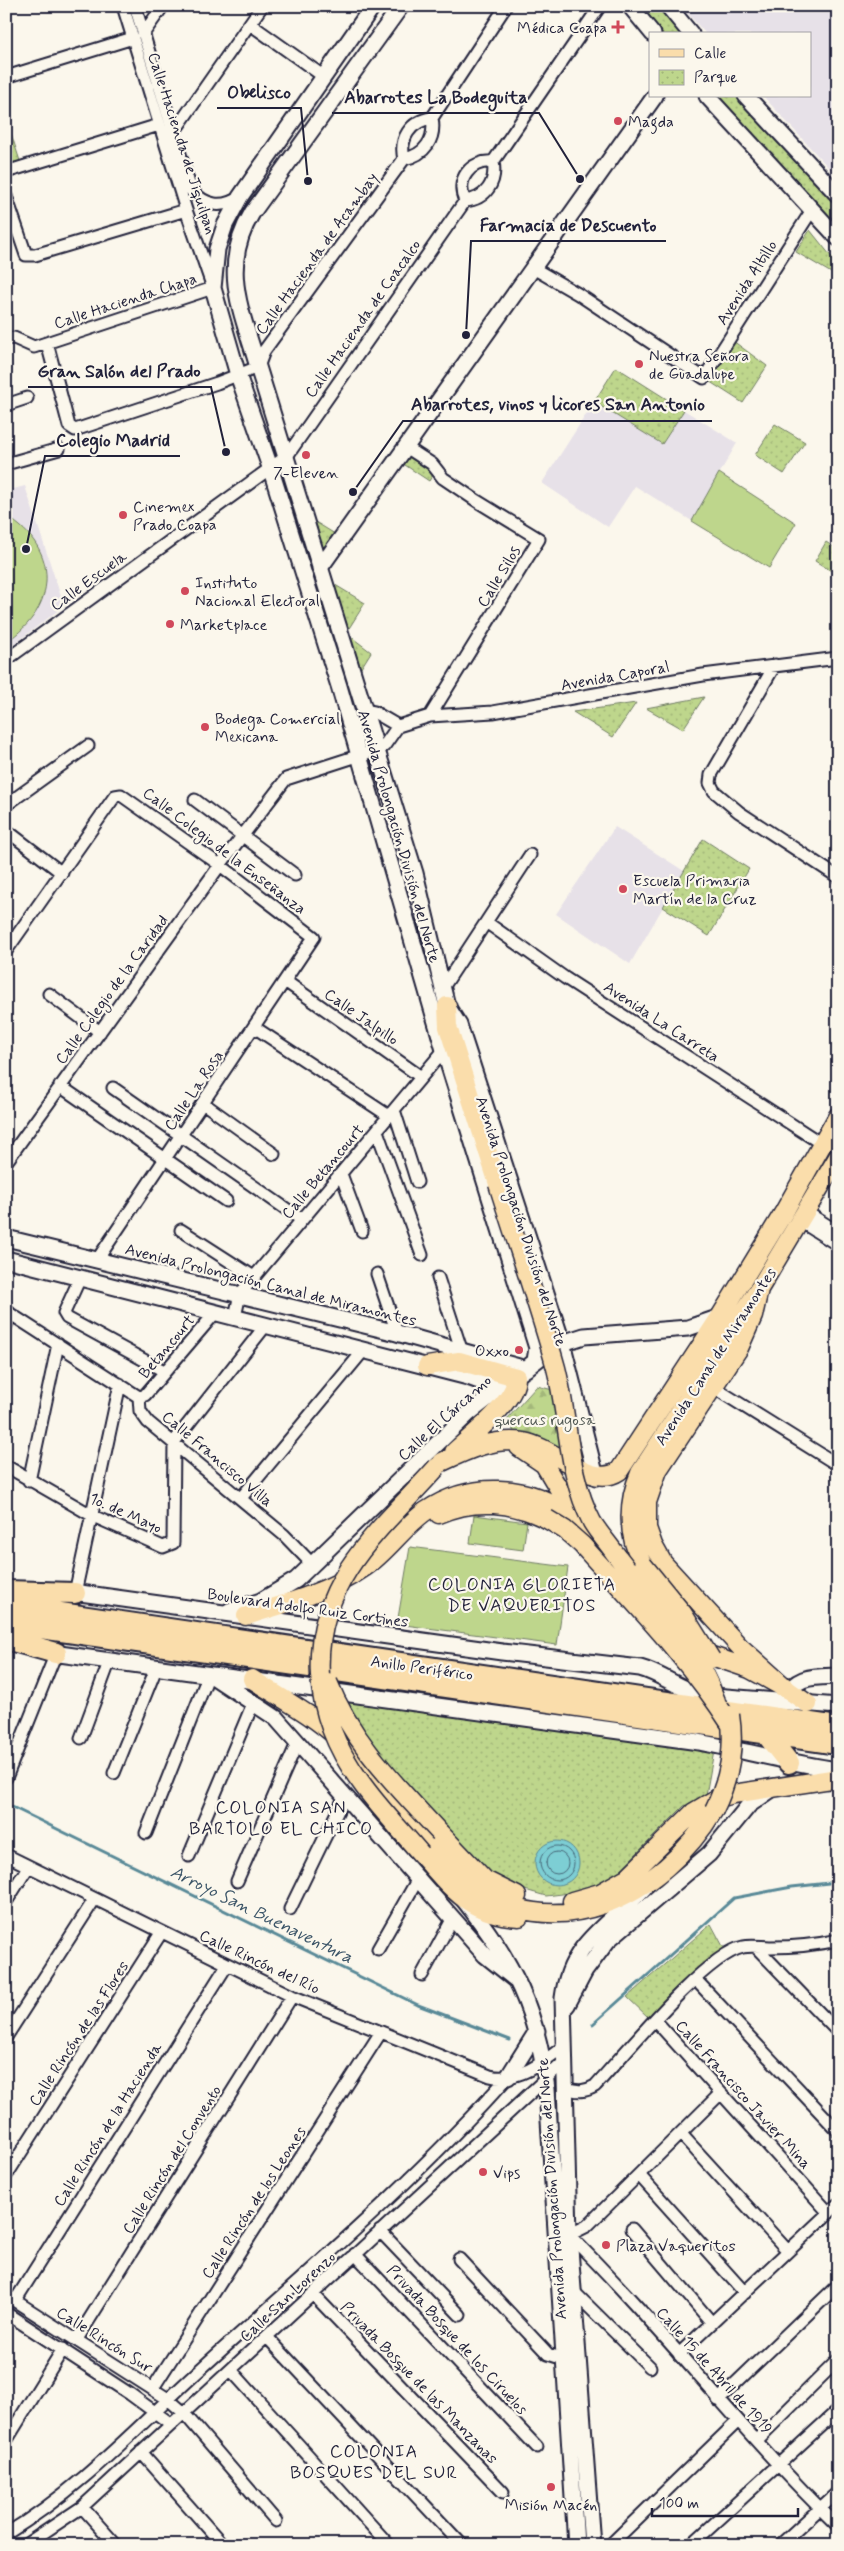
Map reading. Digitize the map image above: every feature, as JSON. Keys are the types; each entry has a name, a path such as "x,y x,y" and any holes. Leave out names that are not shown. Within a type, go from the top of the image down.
{"highway":[{"path":"6,1591 75,1593"},
{"name":"Anillo Periférico","path":"6,1605 734,1719 838,1727"},
{"name":"Anillo Periférico","path":"6,1623 838,1744"},
{"path":"6,1639 56,1653"},
{"path":"718,1699 734,1719 777,1698"},
{"path":"737,1749 766,1735 789,1763"}],"main road":[{"path":"213,288 217,249 225,225 240,197 323,76 374,6"},
{"name":"Avenida Prolongación División del Norte","path":"401,6 252,213 241,233 235,254 236,295 416,878 444,986 447,1006 459,1025 562,1342 596,1476"},
{"path":"630,6 651,32"},
{"path":"668,6 689,32"},
{"path":"320,568 654,98"},
{"path":"709,98 838,238"},
{"path":"748,98 838,196"},
{"path":"296,115 306,120 314,128"},
{"name":"Avenida Prolongación División del Norte","path":"213,288 238,375 270,467 346,707 444,1050 537,1348 508,1399 439,1465 365,1546 338,1585 327,1611 321,1636 320,1661 322,1692 327,1716 337,1742 360,1781 421,1854 464,1900 500,1947 531,2009 544,2062 546,2080 576,2545"},
{"path":"339,686 344,690 349,690 355,683"},
{"path":"346,707 352,700 362,707"},
{"path":"396,880 416,878"},
{"path":"447,1006 448,1028 556,1368 564,1403 568,1442 576,1480 592,1522 630,1574 686,1640 718,1699"},
{"name":"Avenida Canal de Miramontes","path":"596,1476 610,1476 623,1468 720,1317 838,1116"},
{"name":"Avenida Canal de Miramontes","path":"557,1914 610,1903 636,1890 664,1867 699,1833 718,1801 728,1769 734,1719 706,1650 683,1614 643,1565 635,1549 630,1528 630,1508 637,1480 644,1465 759,1290 838,1157"},
{"name":"Avenida Prolongación Canal de Miramontes","path":"6,1238 461,1349 526,1369"},
{"path":"6,1260 420,1364 468,1377 501,1389"},
{"path":"759,1290 753,1316 744,1338 653,1481 646,1511 649,1536 663,1563 740,1647 777,1698"},
{"name":"Calle El Cárcamo","path":"223,1613 249,1606 273,1595 313,1565 469,1414 562,1342 584,1336 688,1328 720,1317"},
{"path":"531,1329 547,1331 556,1323"},
{"path":"420,1339 420,1364"},
{"path":"420,1364 459,1361 526,1369"},
{"path":"439,1465 472,1448 496,1442 515,1441 533,1444 596,1476"},
{"path":"496,1442 522,1448 544,1464 562,1491 582,1528"},
{"path":"246,1616 299,1599 353,1575 374,1560 420,1516 445,1500 466,1492 505,1491 544,1500 563,1511 582,1528 674,1635 683,1642 703,1654 755,1672 777,1698 808,1704 838,1706"},
{"path":"398,1537 436,1515 469,1505 507,1504 547,1519 565,1530 582,1545 675,1648 718,1699"},
{"name":"Boulevard Adolfo Ruiz Cortines","path":"6,1582 502,1652 640,1668 659,1675 694,1693 718,1699 777,1698"},
{"path":"6,1649 56,1653 157,1666 737,1749 789,1763 838,1770"},
{"path":"320,1661 335,1702 350,1729 372,1759 478,1874 500,1889 538,1902 566,1902 600,1893 628,1877 694,1812 707,1803 733,1794 838,1778"},
{"path":"209,1674 254,1701 276,1718 419,1877 452,1918 492,1962 518,1981"},
{"path":"777,1698 802,1678 838,1676"},
{"path":"252,1679 315,1719 340,1740 465,1882 485,1895 509,1906 535,1913 557,1914"},
{"path":"563,2014 585,1971 608,1940 709,1854 749,1805 772,1789"},
{"name":"Avenida Prolongación División del Norte","path":"592,2545 569,2235 563,2014 566,1979 586,1942 626,1906 664,1867"},
{"path":"464,1900 499,1915 523,1917 557,1914"},
{"path":"508,2077 537,2031"}],"street":[{"name":"Calle Hacienda de Jiquilpan","path":"123,6 138,36 153,87 159,125 213,288"},
{"name":"Calle Hacienda de Jiquilpan","path":"135,6 138,36"},
{"path":"6,77 138,36 163,6"},
{"path":"174,132 262,6"},
{"name":"Calle Hacienda de Acambay","path":"258,367 264,351 404,159 416,156 429,144 433,131 432,118 506,6"},
{"name":"Calle Hacienda de Coacalco","path":"287,456 465,201 476,198 490,187 494,175 493,162 600,6"},
{"path":"250,24 323,76"},
{"name":"Calle Hacienda de Jiquilpan","path":"153,87 174,132 191,190 206,203 224,205 240,197"},
{"name":"Calle Hacienda de Acambay","path":"404,159 402,148 408,131 416,123 432,118"},
{"path":"6,172 159,125"},
{"path":"465,201 461,186 467,171 476,164 493,162"},
{"path":"6,196 26,255 35,255 186,210"},
{"name":"Avenida Altillo","path":"533,268 704,378 812,210"},
{"name":"Calle Hacienda Chapa","path":"7,335 34,347 213,288"},
{"path":"47,343 69,426 75,430 258,367"},
{"path":"6,405 27,398"},
{"name":"Calle Silos","path":"406,447 432,464 443,478 463,492 539,539 430,716"},
{"path":"6,464 60,449"},
{"name":"Calle Escuela","path":"6,660 287,456"},
{"name":"Avenida Caporal","path":"398,726 430,716 493,712 703,675 838,658"},
{"path":"775,665 711,775 710,783 714,791 739,812 838,877"},
{"path":"362,707 398,726 384,746 376,750"},
{"path":"6,805 88,746"},
{"name":"Calle Colegio de la Caridad","path":"6,1162 220,865 286,779 376,750"},
{"name":"Calle Colegio de la Enseñanza","path":"62,873 115,796 121,795 220,865 314,937"},
{"path":"195,800 295,875"},
{"path":"6,830 62,873 6,951"},
{"path":"444,986 530,855"},
{"name":"Avenida La Carreta","path":"486,922 565,978 822,1144"},
{"name":"Calle La Rosa","path":"97,1260 314,937"},
{"name":"Calle Jalpillo","path":"285,980 422,1077"},
{"path":"48,994 100,1032"},
{"path":"254,1027 391,1113 417,1182"},
{"name":"Calle Betancourt","path":"235,1317 240,1294 444,1050"},
{"path":"60,1086 226,1201"},
{"path":"113,1088 302,1220"},
{"path":"203,1103 274,1154"},
{"path":"376,1131 422,1256"},
{"path":"341,1174 362,1231"},
{"path":"803,1217 838,1232"},
{"path":"803,1217 838,1246"},
{"path":"181,1230 254,1277"},
{"path":"377,1274 397,1333"},
{"path":"80,1278 66,1306 64,1313 67,1318 164,1371"},
{"path":"438,1278 461,1349"},
{"path":"6,1326 8,1312 120,1384 138,1398"},
{"name":"Betancourt","path":"138,1398 145,1395 216,1312"},
{"path":"174,1442 266,1325"},
{"path":"29,1481 58,1344"},
{"path":"241,1498 364,1350"},
{"path":"75,1593 120,1384"},
{"path":"713,1387 838,1465"},
{"name":"Calle Francisco Villa","path":"138,1398 140,1411 148,1422 284,1535 313,1565"},
{"name":"1o. de Mayo","path":"6,1466 29,1481 93,1516 163,1547 169,1546 172,1543 174,1442"},
{"path":"6,1778 56,1653"},
{"path":"81,1738 110,1660"},
{"path":"114,1773 157,1666"},
{"path":"146,1834 209,1674"},
{"path":"189,1856 254,1701"},
{"path":"237,1881 298,1741"},
{"path":"290,1909 345,1796"},
{"name":"Calle Rincón del Río","path":"6,1855 292,1996 490,2076 508,2077"},
{"path":"6,1902 28,1867"},
{"path":"378,1949 419,1877"},
{"path":"6,2037 94,1900"},
{"path":"422,1975 452,1918"},
{"name":"Calle Rincón de las Flores","path":"6,2176 162,1933"},
{"path":"566,2088 576,2092 587,2091 596,2086 655,2020 696,1979 731,1951 745,1946 836,1943"},
{"path":"756,1947 838,2032"},
{"name":"Calle Rincón de la Hacienda","path":"11,2298 227,1965"},
{"path":"696,1979 838,2131"},
{"name":"Calle Rincón del Convento","path":"77,2339 292,1996"},
{"name":"Calle Francisco Javier Mina","path":"655,2020 829,2213"},
{"name":"Calle Rincón de los Leones","path":"153,2388 381,2032"},
{"path":"508,2077 564,2054"},
{"name":"Calle San Lorenzo","path":"25,2545 82,2506 268,2337 355,2254 546,2080 564,2054"},
{"name":"Calle San Lorenzo","path":"6,2534 32,2518 75,2485 461,2129 508,2077"},
{"path":"569,2235 587,2226 720,2094"},
{"path":"681,2134 788,2251"},
{"path":"639,2175 745,2293"},
{"path":"679,2354 838,2204"},
{"path":"632,2228 712,2323"},
{"path":"380,2231 460,2315"},
{"name":"Calle 15 de Abril de 1919","path":"569,2235 779,2466 838,2526"},
{"name":"Privada Bosque de los Ciruelos","path":"355,2254 537,2447"},
{"path":"459,2259 548,2354 564,2358"},
{"path":"718,2400 838,2285"},
{"path":"574,2292 650,2367"},
{"name":"Privada Bosque de las Manzanas","path":"313,2294 503,2492"},
{"name":"Calle Rincón Sur","path":"11,2298 153,2388 184,2412 276,2521"},
{"name":"Calle Rincón Sur","path":"6,2313 156,2411 171,2424"},
{"path":"31,2329 38,2316"},
{"path":"268,2337 462,2545"},
{"path":"6,2441 63,2349"},
{"path":"757,2440 838,2360"},
{"path":"231,2370 389,2545"},
{"path":"691,2545 838,2410"},
{"path":"610,2545 738,2421"},
{"path":"141,2452 223,2545"},
{"path":"780,2545 838,2492"},
{"path":"82,2506 116,2545"}],"shaded area":[{"path":"681,6 838,6 838,178 765,98 812,98 812,32 704,32"},
{"path":"594,402 662,444 684,410 737,443 692,521 635,486 608,527 542,483"},
{"path":"25,486 64,606 6,650 6,491"},
{"name":"Escuela Primaria Martín de la Cruz","path":"615,827 684,871 630,964 556,914"}],"green space":[{"path":"637,6 658,6 679,32 659,32"},
{"path":"719,98 739,98 838,208 838,225"},
{"path":"6,118 21,164 6,169"},
{"path":"810,230 838,265 838,277 796,252"},
{"path":"729,338 767,366 743,403 704,378"},
{"path":"616,367 684,410 662,444 594,402"},
{"path":"775,424 805,442 784,474 755,455"},
{"path":"407,455 434,473 429,481 402,463"},
{"path":"719,473 796,523 769,568 692,521"},
{"path":"6,516 24,529 37,545 44,561 46,579 43,596 36,613 23,628 6,642"},
{"path":"312,520 335,534 323,555"},
{"path":"826,542 838,550 838,575 815,561"},
{"path":"332,583 365,603 346,633 371,652 356,676"},
{"path":"704,697 683,729 646,708"},
{"path":"636,703 613,737 573,712"},
{"path":"703,839 749,869 709,936 663,907"},
{"name":"quercus rugosa","path":"537,1386 565,1393 588,1463 516,1437 508,1418"},
{"path":"474,1515 527,1522 523,1550 470,1543"},
{"path":"410,1547 568,1567 557,1645 397,1624"},
{"path":"345,1698 714,1751 706,1795 684,1806 610,1880 578,1892 546,1896 518,1888 482,1870 365,1737"},
{"path":"711,1924 725,1950 648,2017 627,1997"}],"water":[{"path":"553,1841 561,1841 573,1847 579,1863 573,1879 561,1885 553,1885 541,1879 535,1867 535,1859 541,1847"}],"waterway":[{"name":"Arroyo San Buenaventura","path":"6,1804 418,2005 510,2040"},
{"name":"Arroyo San Buenaventura","path":"593,2024 734,1898 792,1887 838,1882"}],"place":[{"name":"Médica Coapa","path":"618,27"},
{"name":"Magda","path":"618,121"},
{"name":"Abarrotes La Bodeguita","path":"580,179"},
{"name":"Obelisco","path":"308,181"},
{"name":"Farmacia de Descuento","path":"466,335"},
{"name":"Nuestra Señora de Guadalupe","path":"639,364"},
{"name":"Gran Salón del Prado","path":"226,452"},
{"name":"7-Eleven","path":"306,455"},
{"name":"Abarrotes, vinos y licores San Antonio","path":"353,492"},
{"name":"Cinemex Prado Coapa","path":"123,515"},
{"name":"Colegio Madrid","path":"26,549"},
{"name":"Instituto Nacional Electoral","path":"185,591"},
{"name":"Marketplace","path":"170,624"},
{"name":"Bodega Comercial Mexicana","path":"205,727"},
{"name":"Escuela Primaria Martín de la Cruz","path":"623,889"},
{"name":"Oxxo","path":"519,1350"},
{"name":"Vips","path":"483,2172"},
{"name":"Plaza Vaqueritos","path":"606,2245"},
{"name":"Misión Macén","path":"551,2487"}],"district":[{"name":"COLONIA GLORIETA DE VAQUERITOS","path":"522,1594"},
{"name":"COLONIA SAN BARTOLO EL CHICO","path":"281,1817"},
{"name":"COLONIA BOSQUES DEL SUR","path":"374,2461"}]}
